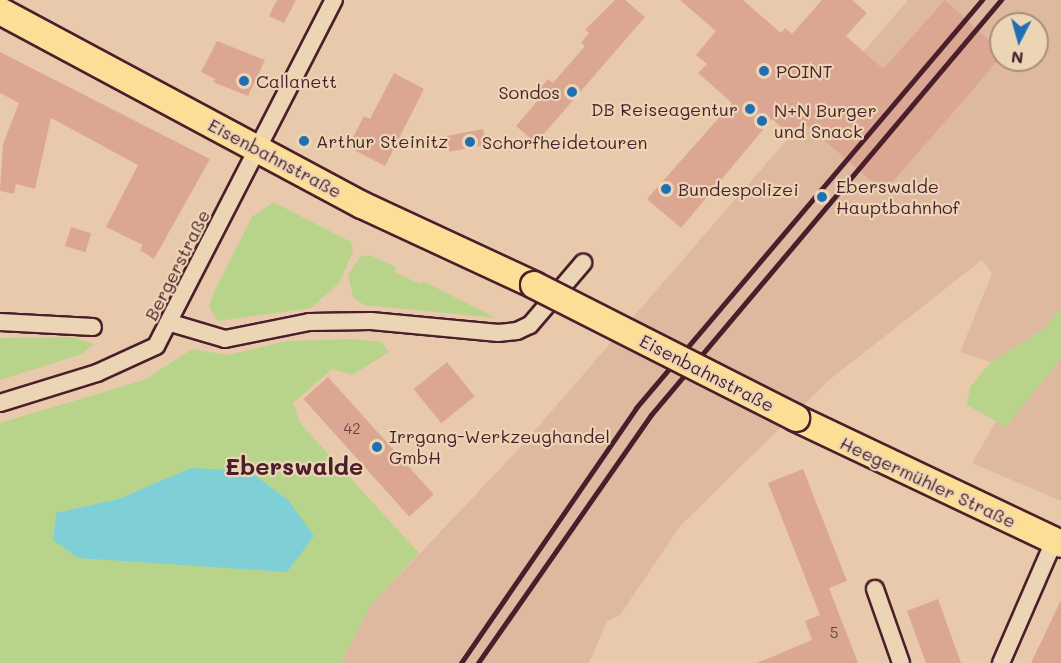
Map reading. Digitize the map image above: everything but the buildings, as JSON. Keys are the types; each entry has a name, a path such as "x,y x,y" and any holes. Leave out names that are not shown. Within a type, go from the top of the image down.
{"main road":[{"name":"Eisenbahnstraße","path":"0,11 380,214 534,285 796,418"},
{"name":"Heegermühler Straße","path":"796,418 1058,543"}],"street":[{"name":"Bergerstraße","path":"0,403 142,356 156,346 171,323 334,0"},
{"path":"171,323 225,339 309,322 371,321 498,333 517,331 530,325 583,263"},
{"path":"0,322 93,327"},
{"path":"1001,663 1058,543"},
{"path":"875,589 902,663"}],"shaded area":[{"path":"908,0 1061,0 1061,309 1042,330 991,362 960,352 992,274 982,260 828,381 681,525 620,615 607,622 589,663 341,663 370,606 516,452"},
{"path":"1061,358 1061,501 972,463 997,420 1006,426"}],"green space":[{"path":"273,202 351,242 353,251 339,283 311,308 218,321 209,307 214,292 252,217"},
{"path":"370,255 396,267 394,272 420,284 423,281 496,318 364,305 353,297 348,275 360,257"},
{"path":"1061,309 1061,358 1006,427 967,405 970,387 991,362 1042,330"},
{"path":"71,337 93,344 82,354 0,380 0,338"},
{"path":"354,339 381,342 389,352 352,375 332,369 293,403 300,423 419,553 370,606 341,663 0,663 0,423 144,380 192,349 228,355 287,341","holes":["191,468 53,540 56,513 118,499"]}],"water":[{"path":"191,468 249,471 288,500 314,536 287,572 78,558 53,540 56,513 118,499"}],"railway":[{"path":"461,663 636,408 982,0"},
{"path":"478,663 651,415 1001,0"}],"place":[{"name":"POINT","path":"764,71"},
{"name":"Callanett","path":"244,81"},
{"name":"Sondos","path":"572,92"},
{"name":"DB Reiseagentur","path":"750,109"},
{"name":"N+N Burger und Snack","path":"762,121"},
{"name":"Arthur Steinitz","path":"304,141"},
{"name":"Schorfheidetouren","path":"470,142"},
{"name":"Bundespolizei","path":"666,189"},
{"name":"Eberswalde Hauptbahnhof","path":"822,197"},
{"name":"Irrgang-Werkzeughandel GmbH","path":"377,447"}],"district":[{"name":"Eberswalde","path":"294,466"}]}
